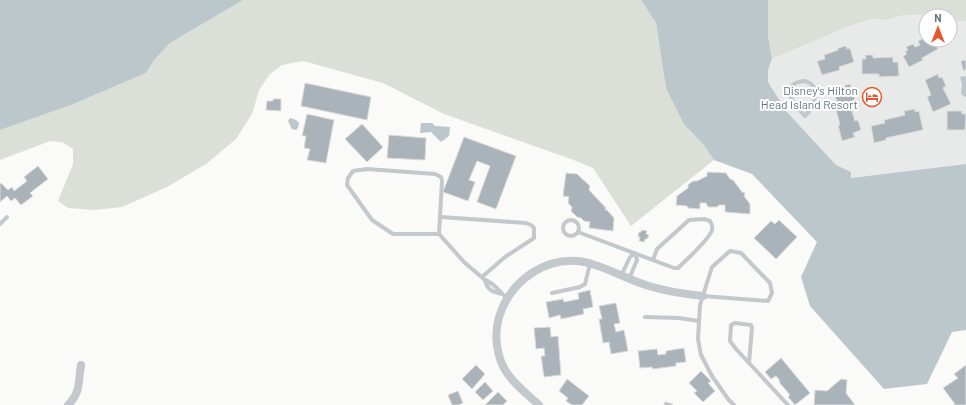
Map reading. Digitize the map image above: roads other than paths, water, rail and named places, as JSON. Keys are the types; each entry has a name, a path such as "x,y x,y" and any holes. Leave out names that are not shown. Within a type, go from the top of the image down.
{"street":[{"path":"539,405 510,377 500,360 497,344 497,324 505,296 523,279 541,268 568,262 590,264 625,278 675,294 703,296"},
{"path":"68,405 74,399 78,390 81,366"}],"lane":[{"path":"804,81 808,82 815,94 815,101 805,116 796,107 790,95 790,89 793,84 804,81"},
{"path":"439,234 441,217 441,177 435,174 359,169 353,171 348,178 347,185 372,220 393,234 439,234 464,262 484,279 498,287 505,296"},
{"path":"0,224 6,217"},
{"path":"441,217 526,223 534,228 534,238 505,257 484,279"},
{"path":"578,232 635,254 674,268 678,268 697,250 711,232 712,226 710,221 704,219 689,220 657,249 653,260"},
{"path":"703,296 768,301 772,292 770,282 741,252 730,251 712,267 700,304 698,339 700,355 712,376 734,405"},
{"path":"625,278 630,257 635,254"},
{"path":"625,278 637,260 635,254"},
{"path":"552,292 580,287 585,284 590,264"},
{"path":"484,279 486,286 492,292 505,296"},
{"path":"645,317 679,318 699,321"},
{"path":"749,363 751,325 735,323 731,325 730,341 736,349 749,363 788,405"}],"place":[{"name":"Disney's Hilton Head Island Resort","path":"872,97"}]}
